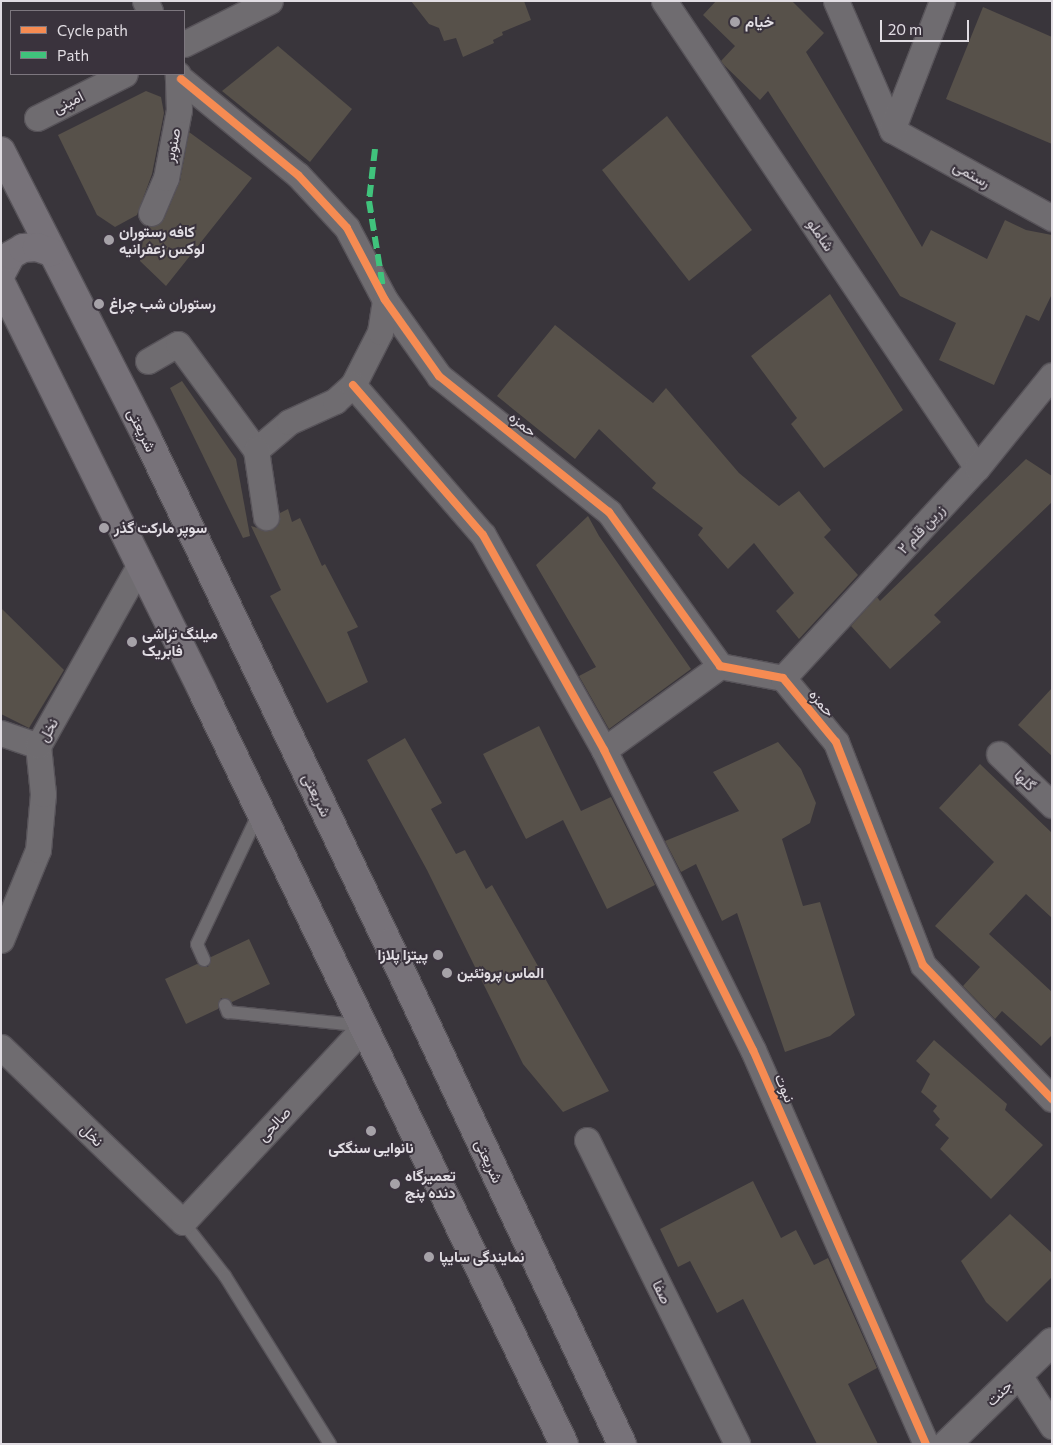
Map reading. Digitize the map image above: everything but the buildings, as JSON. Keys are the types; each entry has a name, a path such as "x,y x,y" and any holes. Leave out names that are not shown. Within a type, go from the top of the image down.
{"main road":[{"name":"شریعتی","path":"1,151 147,438 388,943 622,1444"},
{"path":"1,274 11,255 23,248 37,247 51,252"},
{"path":"1,283 365,1026 564,1444"}],"street":[{"path":"185,44 270,1"},
{"name":"شاملو","path":"664,1 977,468"},
{"path":"836,1 892,130"},
{"path":"892,130 942,1"},
{"name":"امینی","path":"37,118 123,75"},
{"name":"صنوبر","path":"151,213 166,178 179,110 180,77"},
{"name":"حمزه","path":"180,77 298,176 348,228 385,300 439,376 609,512 720,666"},
{"name":"رستمی","path":"892,130 1052,218"},
{"path":"256,450 289,422 335,401 353,385 380,332 385,300"},
{"path":"148,361 178,344 256,450 266,517"},
{"name":"زرین قلم ۲","path":"783,678 977,468 1052,375"},
{"name":"نبوت","path":"353,385 483,535 604,750 753,1050 926,1444"},
{"name":"نخل","path":"1,940 10,898 38,850 43,794 38,746 140,564"},
{"path":"604,750 720,666 783,678"},
{"name":"حمزه","path":"783,678 836,742 923,965 1052,1100"},
{"path":"1,733 38,746"},
{"name":"گلها","path":"998,754 1052,805"},
{"name":"صالحی","path":"184,1222 365,1026"},
{"name":"نخل","path":"1,1048 184,1222"},
{"name":"صفا","path":"587,1140 737,1444"},
{"name":"جنت","path":"947,1444 1052,1342"},
{"path":"1018,1375 1052,1426"}],"lane":[{"path":"204,960 197,944 260,811"},
{"path":"225,1005 228,1012 365,1026"},
{"path":"184,1222 225,1276 330,1444"}],"marked path":[{"path":"375,149 369,201 383,287"}],"cycle path":[{"path":"181,79 298,175 347,228 385,300 439,376 609,512 720,666 783,678 836,742 923,965 1052,1099"},
{"path":"353,385 483,535 604,750 753,1050 926,1444"}],"place":[{"name":"خیام","path":"735,22"},
{"name":"کافه رستوران لوکس زعفرانیه","path":"109,240"},
{"name":"رستوران شب چراغ","path":"99,304"},
{"name":"سوپر مارکت گذر","path":"104,528"},
{"name":"میلنگ تراشی فابریک","path":"132,642"},
{"name":"پیتزا پلازا","path":"438,955"},
{"name":"الماس پروتئین","path":"447,973"},
{"name":"نانوایی سنگکی","path":"371,1131"},
{"name":"تعمیرگاه دنده پنج","path":"395,1184"},
{"name":"نمایندگی سایپا","path":"429,1257"}]}
